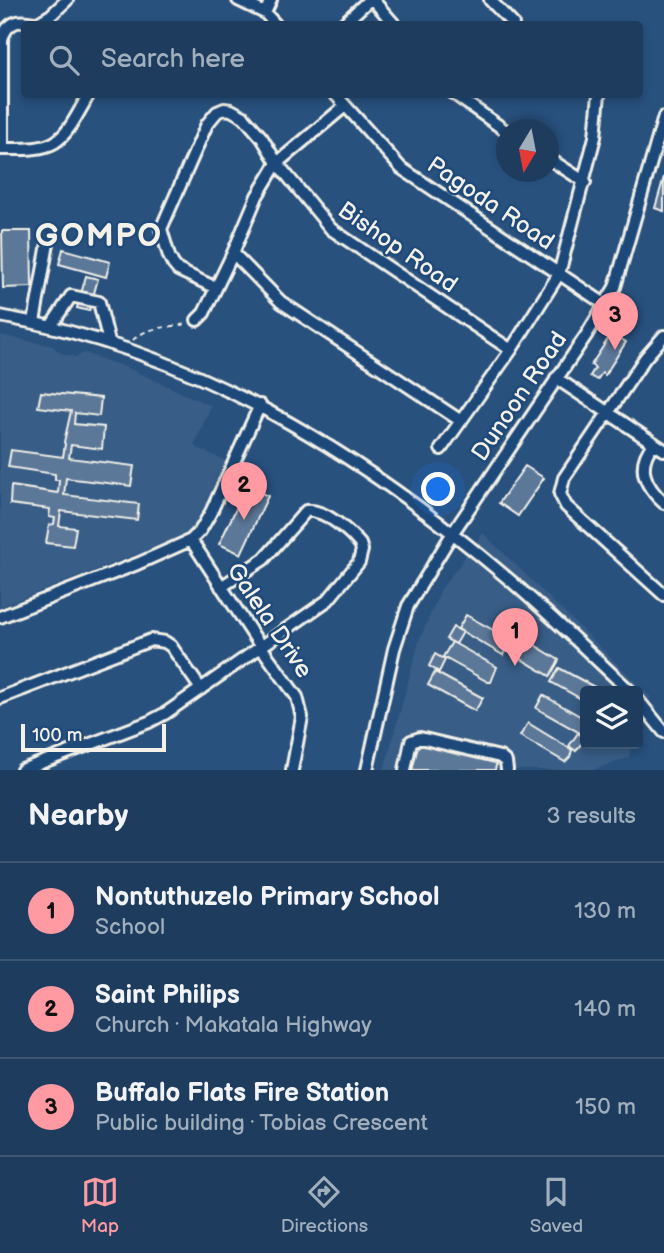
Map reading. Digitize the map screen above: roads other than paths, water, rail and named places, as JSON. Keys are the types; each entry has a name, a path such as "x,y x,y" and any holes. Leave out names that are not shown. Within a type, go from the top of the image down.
{"street":[{"path":"42,21 67,0"},
{"path":"238,0 265,13 272,21"},
{"path":"265,13 271,0"},
{"path":"346,21 371,0 391,21"},
{"path":"490,0 510,21"},
{"path":"21,22 9,25 2,39 1,149 33,150 59,141 69,131 87,98"},
{"name":"Pagoda Road","path":"338,98 401,168 606,304"},
{"path":"460,98 496,124"},
{"path":"441,449 511,350 559,274 585,182 598,116 599,98"},
{"path":"197,320 204,313 257,196 276,163 345,106"},
{"name":"Bishop Road","path":"216,288 178,270 169,256 161,229 211,117 224,109 244,117 262,138 276,163 331,229 511,350"},
{"name":"Dunoon Road","path":"367,770 404,617 416,592 452,534 606,304 620,274 660,147 664,117"},
{"path":"559,165 585,182"},
{"path":"34,322 50,233"},
{"path":"233,253 281,302 461,421"},
{"path":"51,326 71,296 93,299 99,302 109,342"},
{"path":"0,316 51,326 126,347 260,405 385,482 505,576 625,686"},
{"path":"664,335 645,358 564,478 560,494 566,506 664,595"},
{"path":"556,378 659,447"},
{"path":"0,617 160,555 191,540 211,512 260,405"},
{"path":"659,447 648,451 644,461 645,477 648,489 664,503"},
{"path":"22,770 149,722 201,689 328,600 359,562 362,550 360,544 324,516 312,510 306,511 264,559 221,587"},
{"name":"Galela Drive","path":"191,540 297,697 301,708 301,728 292,770"},
{"path":"0,698 151,640 165,642 171,646 201,689"},
{"path":"643,706 664,732"},
{"path":"405,770 411,741 419,738 500,757 506,762 506,770"}],"place":[{"name":"Buffalo Flats Fire Station","path":"615,350"},
{"name":"Saint Philips","path":"244,520"},
{"name":"Nontuthuzelo Primary School","path":"515,666"}],"district":[{"name":"GOMPO","path":"99,235"}]}
